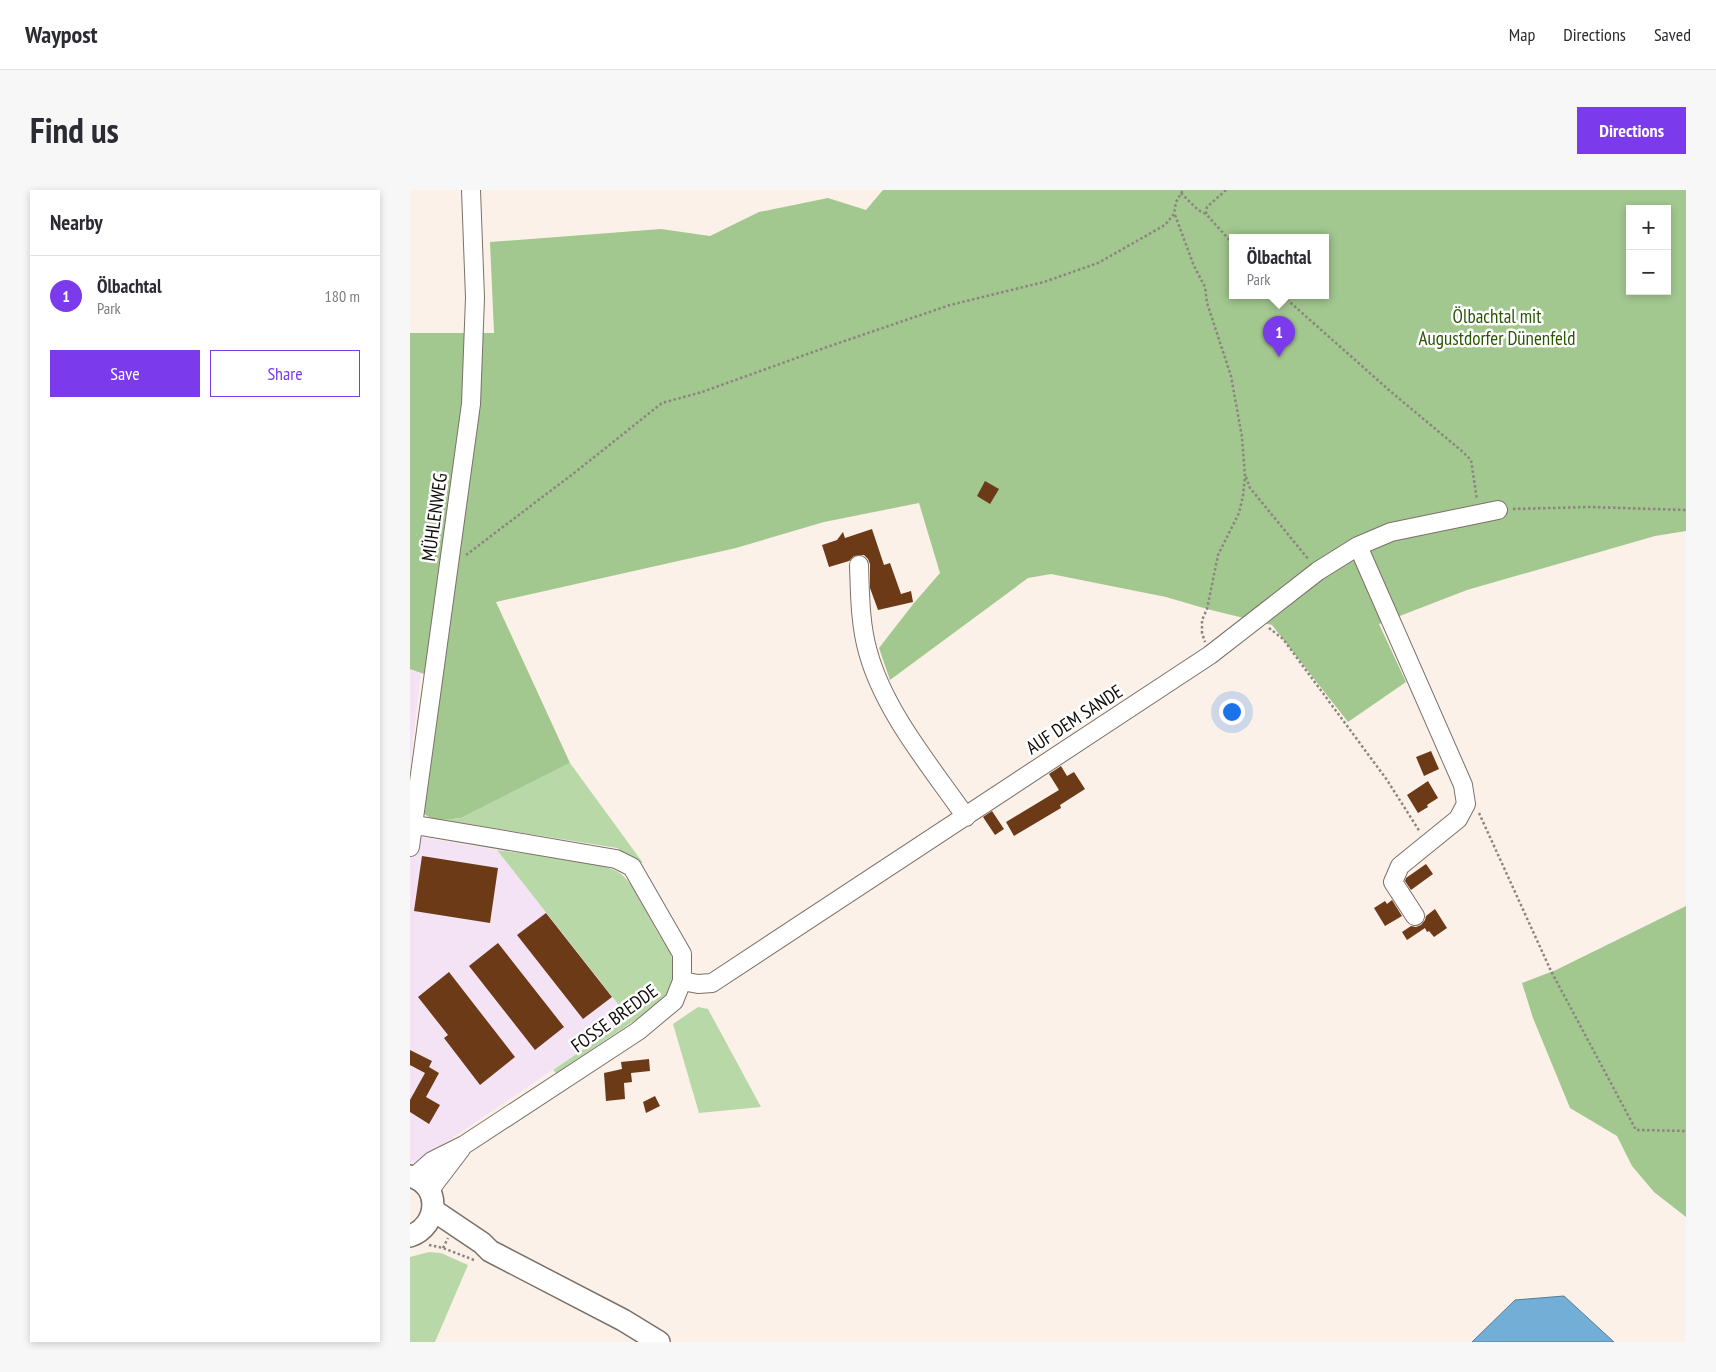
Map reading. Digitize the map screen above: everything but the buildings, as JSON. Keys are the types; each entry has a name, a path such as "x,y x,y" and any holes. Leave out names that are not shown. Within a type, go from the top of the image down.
{"main road":[{"path":"420,1203 480,1250 490,1251 623,1320 659,1342"}],"street":[{"name":"MÜHLENWEG","path":"410,847 411,824 471,404 475,298 471,190"},
{"name":"AUF DEM SANDE","path":"682,981 698,984 712,983 1210,655 1318,571 1358,546 1391,532 1498,510"},
{"path":"1358,546 1463,785 1466,804 1458,819 1400,866 1393,882 1415,916"},
{"path":"858,565 860,617 868,653 880,686 894,713 966,817"},
{"name":"FOSSE BREDDE","path":"411,824 616,859 632,867 682,954 682,981 674,1001 638,1031 464,1145 420,1203"}],"path":[{"path":"1206,214 1207,207 1226,190"},
{"path":"448,568 578,470 662,403 702,392 827,346 950,305 1044,282 1098,263 1165,225 1174,214 1176,202 1182,191 1198,210 1206,214 1229,240"},
{"path":"1174,214 1194,266 1206,287 1207,303 1231,376 1242,437 1245,476 1239,513 1218,555 1207,610 1202,620 1202,633 1210,655"},
{"path":"1286,299 1348,355 1471,460 1478,514"},
{"path":"1245,476 1250,488 1318,571"},
{"path":"1498,510 1542,507 1590,507 1686,510"},
{"path":"1258,619 1283,639 1387,780 1416,828 1430,842"},
{"path":"1466,804 1476,807 1552,971 1636,1130 1686,1131"}],"shaded area":[{"path":"410,660 422,664 410,767"},
{"path":"410,835 497,850 629,1018 417,1162 410,1163"}],"green space":[{"name":"Ölbachtal mit Augustdorfer Dünenfeld","path":"883,190 1686,190 1686,531 1655,536 1467,590 1379,624 1406,682 1348,722 1272,625 1166,597 1051,574 1028,578 890,680 879,648 940,573 919,503 824,522 736,548 496,602 570,763 461,818 438,820 429,817 419,810 430,676 410,669 410,333 494,333 490,242 661,229 710,236 759,212 828,198 866,210"},
{"path":"570,763 643,863 617,848 443,820 461,818"},
{"path":"497,850 581,861 612,869 621,874 632,886 660,936 664,935 670,952 673,976 664,1001 556,1073 553,1070 629,1018"},
{"path":"1686,906 1686,1217 1654,1192 1632,1166 1617,1136 1570,1108 1533,1018 1522,983 1556,970"},
{"path":"698,1007 708,1009 761,1107 699,1113 673,1024"},
{"path":"429,1252 441,1253 468,1265 435,1342 410,1342 410,1257"}],"water":[{"path":"1564,1296 1614,1342 1472,1342 1515,1300"}],"place":[{"name":"Ölbachtal","path":"1279,357"}]}
